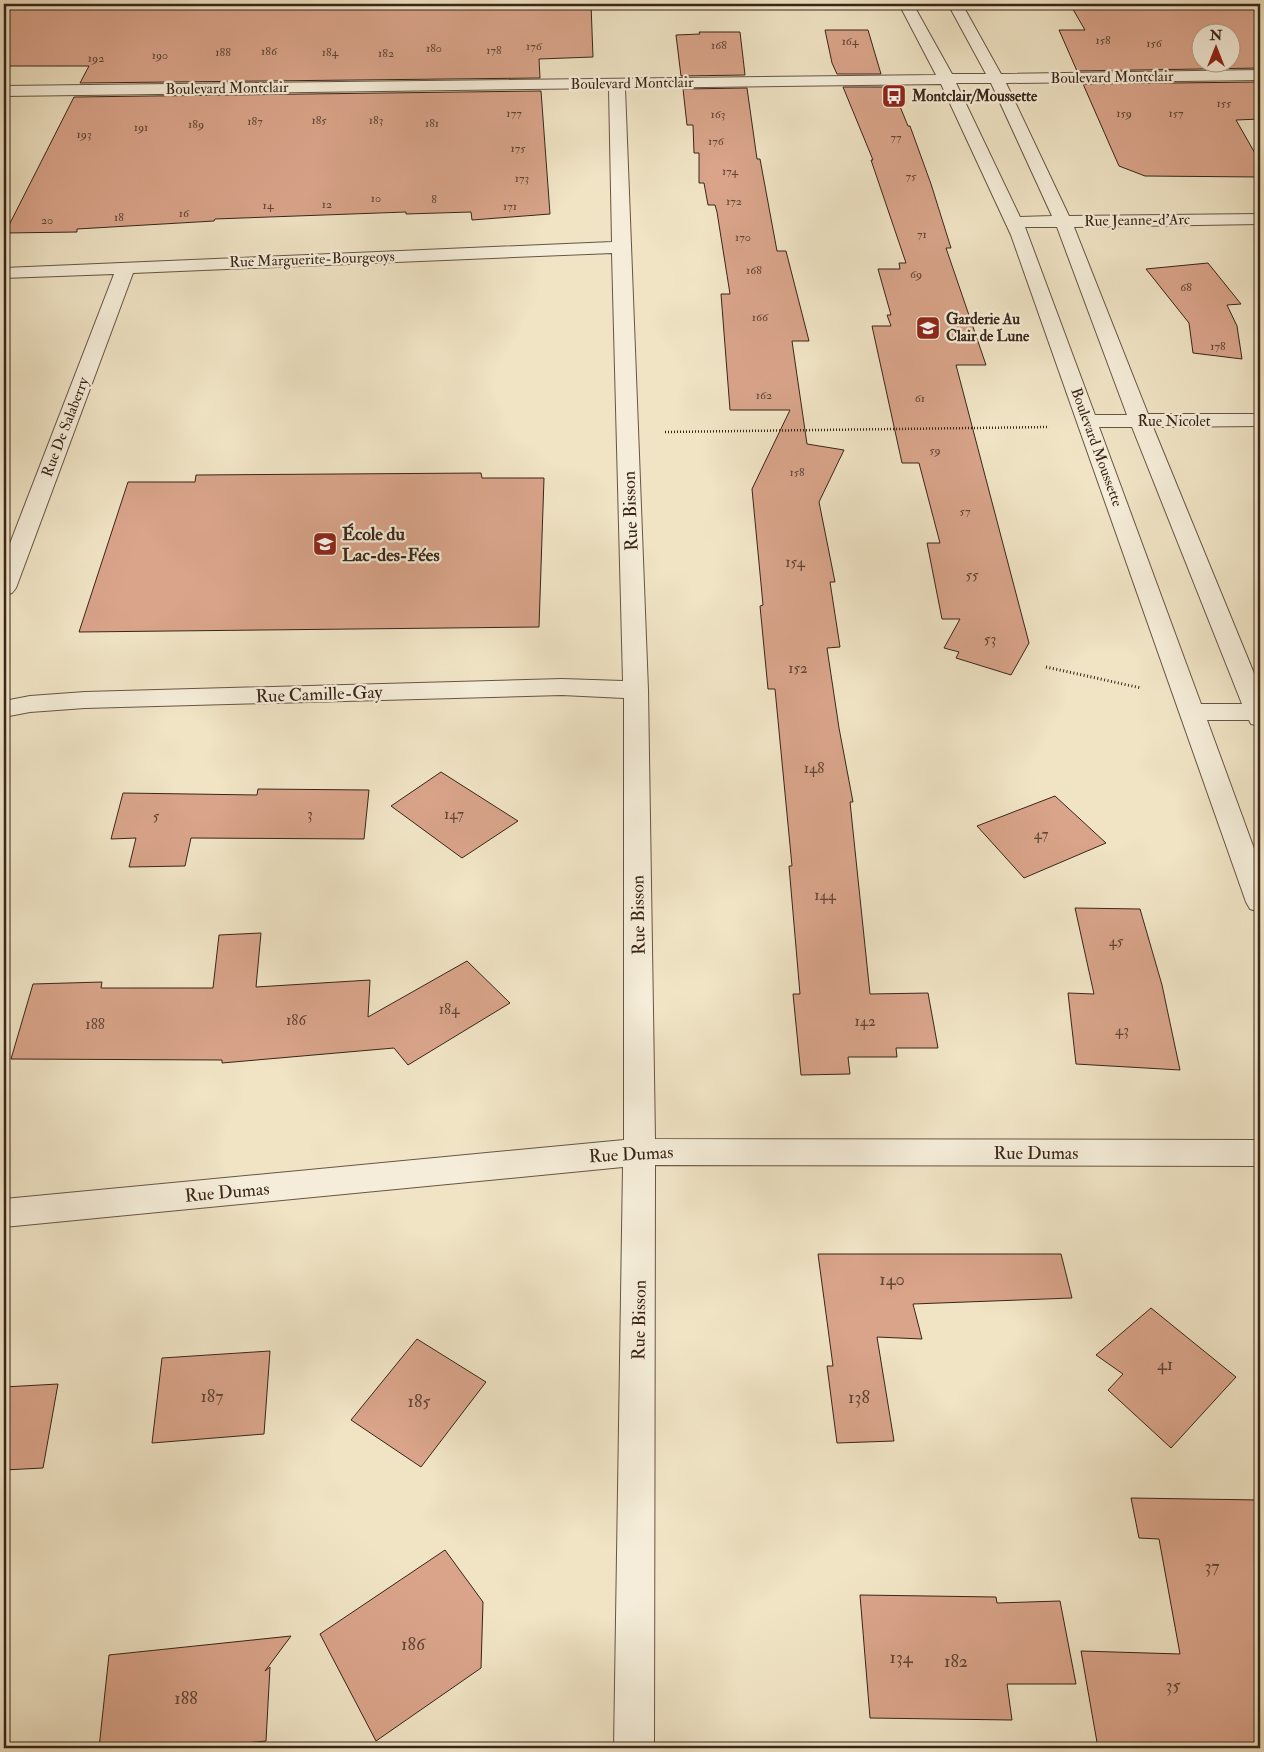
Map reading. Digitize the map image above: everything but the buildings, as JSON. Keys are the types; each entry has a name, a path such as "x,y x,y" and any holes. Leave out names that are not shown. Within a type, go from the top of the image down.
{"street":[{"name":"Boulevard Moussette","path":"906,4 947,80 1014,222 1088,421 1182,689 1260,902"},
{"path":"955,4 996,79 1064,221 1140,421 1259,714 1191,712"},
{"name":"Boulevard Montclair","path":"4,91 1260,75"},
{"name":"Rue Bisson","path":"617,83 620,247 636,690 640,1152 634,1748"},
{"name":"Rue Jeanne-d'Arc","path":"1014,222 1260,219"},
{"name":"Rue Marguerite-Bourgeoys","path":"4,273 620,247"},
{"name":"Rue De Salaberry","path":"4,588 126,267"},
{"name":"Rue Nicolet","path":"1088,421 1260,420"},
{"name":"Rue Camille-Gay","path":"4,709 30,704 85,700 562,687 636,690"},
{"name":"Rue Dumas","path":"4,1213 640,1152 1260,1153"}],"path":[{"path":"662,432 1055,427"},
{"path":"1046,667 1142,688 1182,689"}],"place":[{"name":"Montclair/Moussette","path":"894,96"},
{"name":"Garderie Au Clair de Lune","path":"928,328"},
{"name":"École du Lac-des-Fées","path":"325,544"}]}
